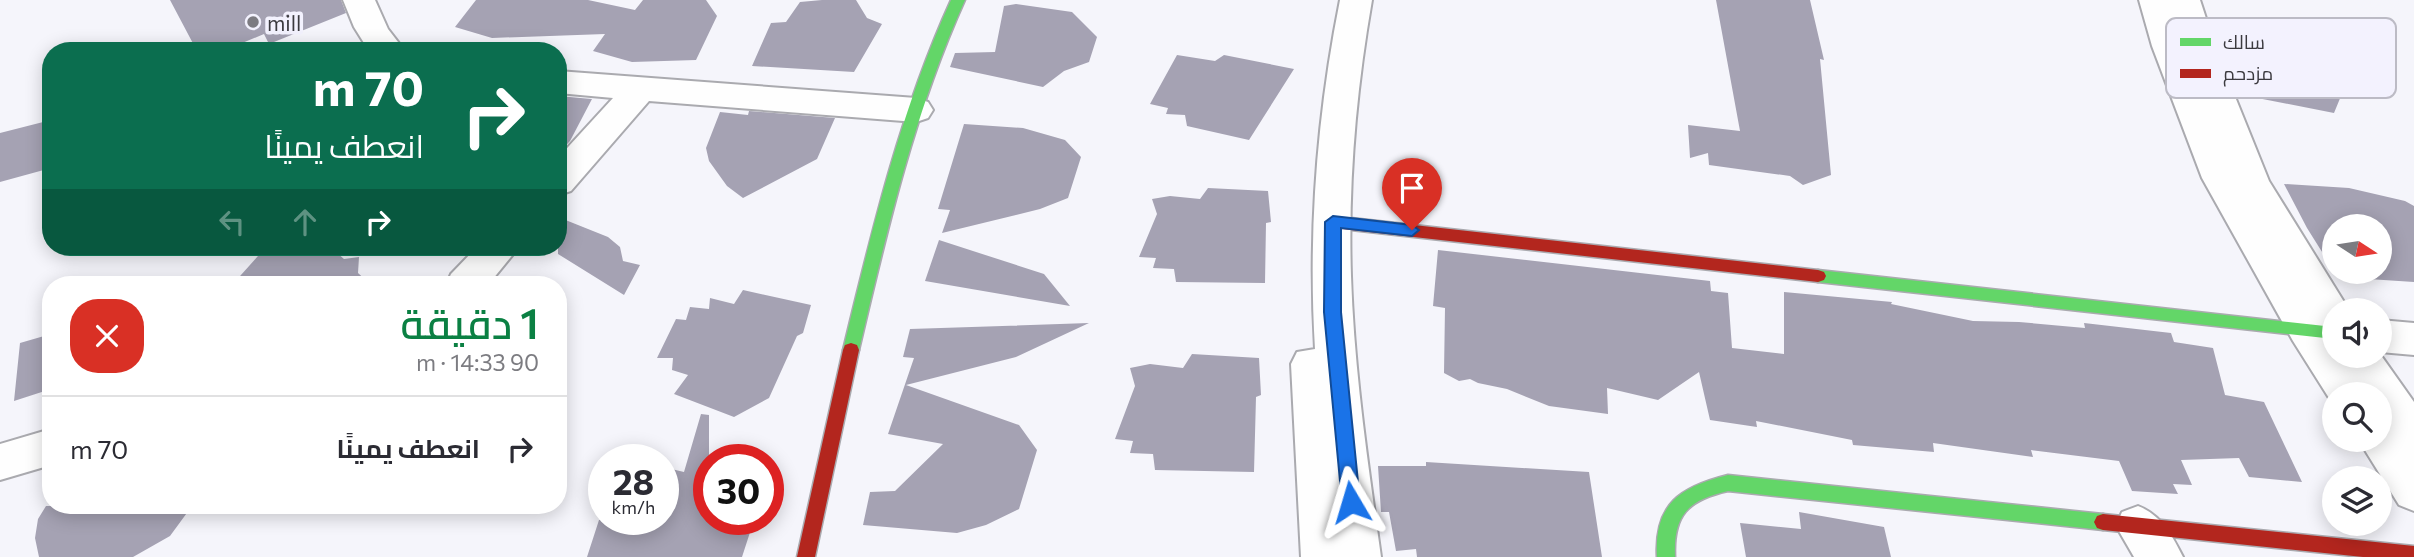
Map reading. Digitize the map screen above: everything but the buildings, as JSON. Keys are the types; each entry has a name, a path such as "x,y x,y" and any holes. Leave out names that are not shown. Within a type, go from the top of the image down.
{"street":[{"path":"359,0 370,29 381,42"},
{"path":"806,557 877,237 916,110 947,22 958,0"},
{"path":"1324,557 1307,314 1321,99 1336,0"},
{"path":"1356,0 1340,116 1333,222 1333,312 1344,446 1358,557"},
{"path":"2155,0 2166,39"},
{"path":"2184,0 2190,18"},
{"path":"567,83 916,110"},
{"path":"567,172 641,88"},
{"path":"2188,98 2220,178 2322,323"},
{"path":"2218,98 2252,183 2322,321"},
{"path":"1333,222 2322,327"},
{"path":"473,276 492,256"},
{"path":"2392,337 2414,339"},
{"path":"2367,368 2414,436"},
{"path":"0,461 42,449"},
{"path":"2388,452 2414,492"},
{"path":"1666,557 1663,542 1672,512 1695,491 1728,483 2149,541 2414,554"}],"traffic: fast":[{"path":"851,350 883,216 908,128 939,41 958,0"},
{"path":"1818,276 2322,332"},
{"path":"1666,557 1667,527 1679,505 1699,491 1728,483 2103,522"}],"traffic: jam":[{"path":"1333,222 1818,276"},
{"path":"806,557 851,350"},
{"path":"2103,522 2414,554"}],"place":[{"name":"mill","path":"253,22"}],"route":[{"path":"1351,502 1333,312 1333,222 1412,230"}]}
